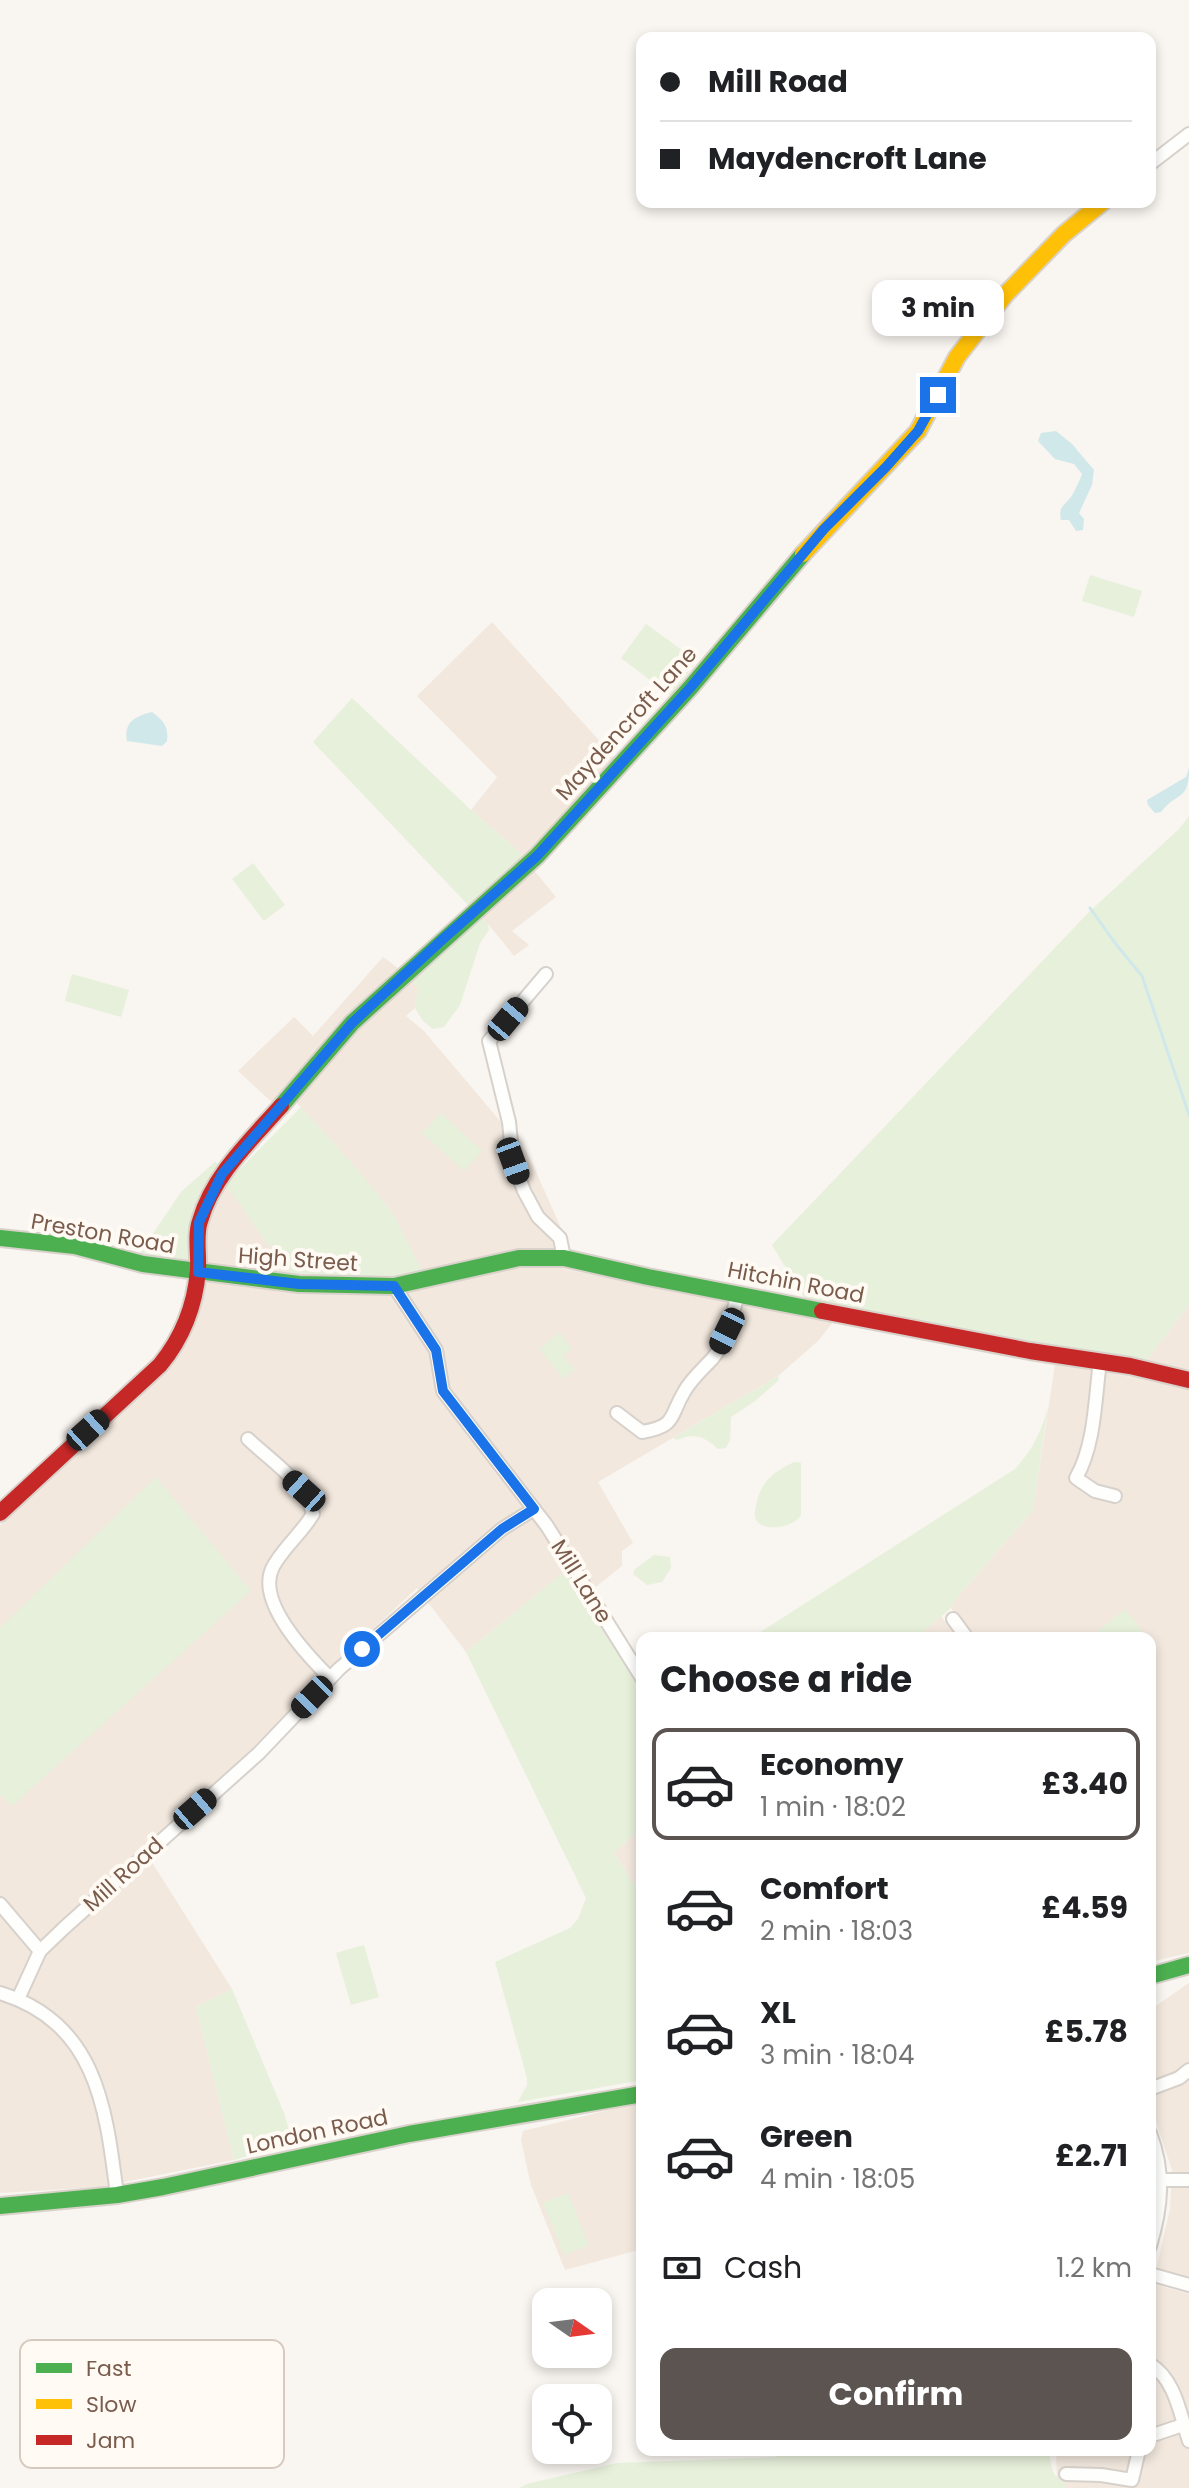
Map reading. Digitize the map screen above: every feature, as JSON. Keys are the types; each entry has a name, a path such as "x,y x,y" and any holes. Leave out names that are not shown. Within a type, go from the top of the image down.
{"street":[{"path":"1156,159 1189,134"},
{"name":"Maydencroft Lane","path":"0,1513 160,1365 174,1348 189,1319 198,1272 199,1222 222,1174 258,1131 352,1023 537,856 632,752 824,529 918,431 957,357 1005,295 1064,234 1096,208"},
{"path":"546,974 489,1041 509,1122 513,1161 538,1217 560,1238 564,1258"},
{"name":"Preston Road","path":"0,1238 75,1246 143,1264 198,1272"},
{"name":"Hitchin Road","path":"394,1286 519,1258 564,1258 648,1277 1030,1351 1130,1366 1189,1380"},
{"name":"High Street","path":"198,1272 299,1284 394,1286"},
{"name":"Mill Lane","path":"394,1286 436,1350 443,1391 547,1526 636,1668"},
{"path":"617,1413 642,1432 658,1429 670,1421 683,1392 715,1356 727,1331 738,1294"},
{"path":"1100,1361 1084,1465 1076,1478 1095,1491 1115,1496"},
{"path":"248,1439 304,1491 311,1506 313,1514 272,1569 268,1587 272,1603 308,1656 330,1678"},
{"name":"Mill Road","path":"18,1999 40,1951 259,1753 330,1678 502,1529 534,1509"},
{"path":"953,1619 963,1632"},
{"path":"0,1904 40,1951"},
{"path":"1156,1974 1189,1965"},
{"path":"0,1993 18,1999 56,2021 74,2043 107,2118 117,2195"},
{"path":"1156,2087 1173,2082 1189,2070"},
{"name":"London Road","path":"0,2206 117,2195 163,2187 409,2134 636,2095"},
{"path":"1156,2151 1161,2180 1161,2198 1156,2217"},
{"path":"1161,2180 1189,2180"},
{"path":"1156,2276 1189,2285"},
{"path":"1156,2369 1169,2384 1189,2441"},
{"path":"1156,2434 1183,2425"},
{"path":"1132,2480 1138,2456"},
{"path":"1066,2474 1132,2480 1144,2487"}],"shaded area":[{"path":"492,622 615,758 525,857 471,810 497,777 417,696"},
{"path":"532,868 556,897 512,931 529,945 514,956 479,917"},
{"path":"383,957 409,976 418,988 415,1008 406,1016 424,1031 528,1154 565,1237 563,1269 834,1321 818,1341 778,1376 598,1482 633,1543 622,1551 622,1566 583,1597 567,1570 466,1652 417,1588 318,1680 272,1730 143,1848 232,1989 196,2007 234,2160 99,2187 0,2193 0,1525 186,1334 209,1209 227,1184 289,1266 291,1273 394,1277 422,1272 392,1212 301,1107 288,1094 277,1107 238,1071 294,1017 313,1036"},
{"path":"1189,1305 1189,1373 1146,1361"},
{"path":"1055,1364 1189,1387 1189,1953 1156,1961 1156,1632 969,1632 951,1608 1033,1510"},
{"path":"941,1616 953,1632 923,1632"},
{"path":"636,1833 636,1888 614,1853"},
{"path":"1189,1983 1189,2278 1160,2270 1157,2266 1170,2209 1172,2170 1156,2121 1156,2006"},
{"path":"636,2103 636,2251 565,2270 531,2185 521,2140 523,2131"},
{"path":"1156,2285 1189,2294 1189,2488 1066,2488 1065,2483 1057,2480 1056,2456 1156,2456"}],"green space":[{"path":"1090,575 1142,591 1134,617 1082,601"},
{"path":"646,624 697,661 671,696 621,658"},
{"path":"352,698 525,857 470,907 313,742"},
{"path":"1189,816 1189,1305 1146,1361 1035,1348 808,1304 772,1245 1089,912 1179,829"},
{"path":"253,863 285,905 264,921 232,879"},
{"path":"479,917 488,924 489,930 480,943 460,1005 444,1027 433,1029 415,1008 418,988 409,976"},
{"path":"72,974 129,990 121,1017 65,1001"},
{"path":"301,1107 392,1212 423,1272 394,1277 290,1273 286,1263 263,1238 226,1186"},
{"path":"441,1113 482,1151 464,1171 422,1133"},
{"path":"215,1162 223,1167 194,1266 138,1256 181,1192"},
{"path":"559,1332 572,1348 563,1356 575,1369 564,1379 539,1349"},
{"path":"778,1376 779,1380 755,1401 731,1417 730,1440 726,1448 718,1449 699,1437 673,1438"},
{"path":"1048,1406 1033,1510 951,1608 923,1632 760,1632 1015,1469 1043,1424"},
{"path":"794,1462 801,1463 801,1515 792,1523 779,1527 760,1524 755,1513 762,1487 775,1473"},
{"path":"156,1477 251,1591 12,1806 0,1794 0,1628"},
{"path":"654,1555 670,1557 671,1568 662,1582 647,1585 633,1574"},
{"path":"568,1569 636,1679 636,1833 614,1853 636,1888 636,2081 518,2102 527,2085 527,2078 495,1962 570,1928 578,1919 586,1898 466,1652"},
{"path":"1125,1609 1142,1630 1140,1632 1096,1632"},
{"path":"364,1945 379,1997 351,2005 336,1953"},
{"path":"232,1989 284,2113 293,2143 234,2160 196,2007"},
{"path":"568,2193 589,2245 564,2255 543,2203"},
{"path":"1050,2456 1053,2470 1066,2483 1066,2488 519,2488 617,2463 775,2457"}],"water":[{"path":"1056,431 1094,470 1092,485 1079,513 1084,519 1083,530 1076,531 1069,520 1061,520 1060,516 1082,474 1074,464 1055,459 1038,441 1041,433"},
{"path":"152,712 164,724 167,741 162,746 127,741 127,729 132,721"},
{"path":"1189,768 1185,791 1161,812 1155,813 1147,800 1186,777"}],"waterway":[{"path":"1090,908 1142,976 1189,1115"}],"traffic: fast":[{"path":"281,1106 352,1023 537,856 690,688 803,554"},
{"path":"0,1238 75,1246 143,1264 299,1284 394,1286 519,1258 564,1258 822,1311"},
{"path":"1156,1974 1189,1965"},
{"path":"0,2206 117,2195 163,2187 409,2134 636,2095"}],"traffic: slow":[{"path":"803,554 918,431 957,357 1005,295 1064,234 1096,208"}],"traffic: jam":[{"path":"0,1513 160,1365 168,1354 181,1332 194,1296 198,1232 206,1204 223,1173 281,1106"},
{"path":"822,1311 1030,1351 1130,1366 1189,1380"}],"route":[{"path":"362,1649 502,1529 534,1509 443,1391 436,1350 394,1286 299,1284 198,1272 199,1222 210,1196 222,1174 352,1023 537,856 632,752 824,529 918,431 938,395"}]}
